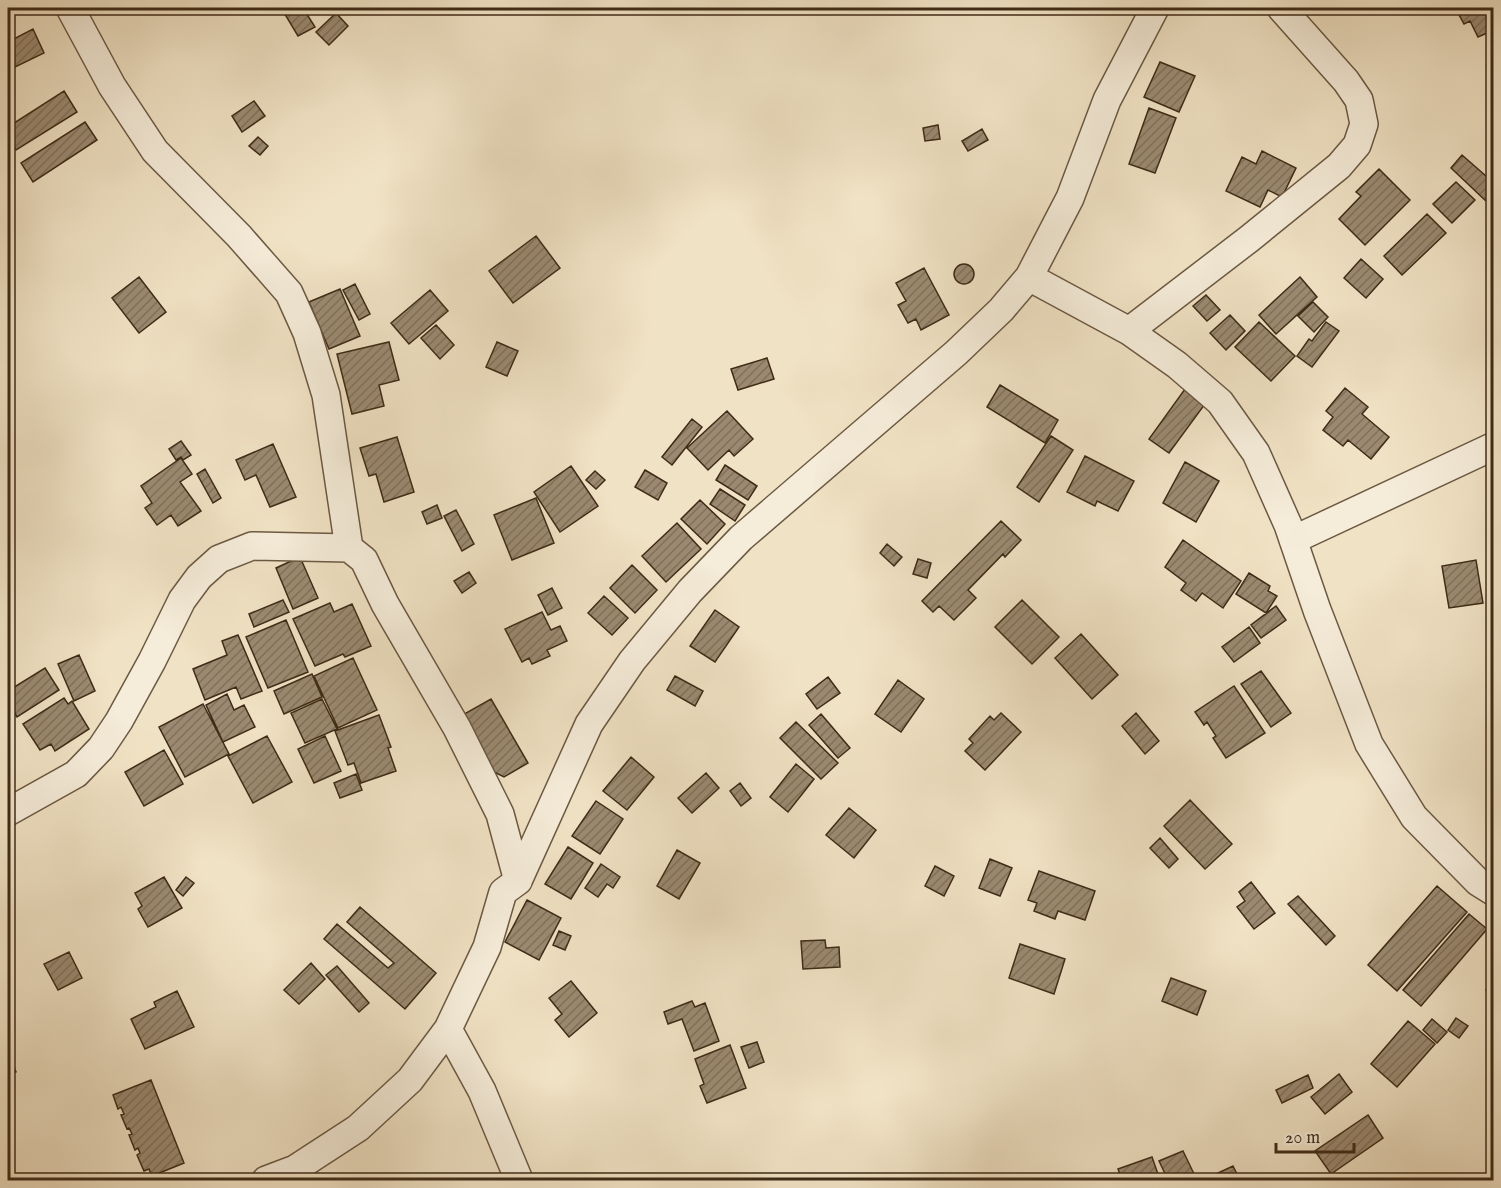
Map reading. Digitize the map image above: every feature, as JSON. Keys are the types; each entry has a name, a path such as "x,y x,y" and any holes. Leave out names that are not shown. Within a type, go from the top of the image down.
{"street":[{"path":"70,8 112,86 155,151 239,236 289,293 307,333 326,395 349,548"},
{"path":"266,1180 295,1169 358,1128 410,1080 448,1029 487,947 503,892 518,881 589,724 632,661 690,591 750,531 956,353 1000,310 1029,277 1070,198 1107,100 1156,8"},
{"path":"1129,332 1339,166 1357,145 1364,124 1359,100 1346,81 1281,8"},
{"path":"1029,277 1129,332 1177,365 1220,402 1256,453 1293,540 1317,610 1370,744 1414,817 1478,882 1494,892"},
{"path":"1293,540 1494,446"},
{"path":"8,812 76,774 101,748 119,721 152,661 182,600 199,577 219,559 252,546 349,548 364,560 386,604 457,728 500,814 518,881"},
{"path":"448,1029 482,1091 519,1180"}],"building":[{"path":"288,8 303,8 315,27 298,36 283,11"},
{"path":"1464,8 1494,8 1494,30 1478,37 1470,21 1464,24 1457,11"},
{"path":"336,13 348,26 329,45 316,32"},
{"path":"33,29 44,53 13,68 8,56 8,42"},
{"path":"1160,62 1195,76 1179,112 1144,97"},
{"path":"64,91 77,112 16,150 8,136 8,127"},
{"path":"254,101 265,116 242,132 232,116"},
{"path":"1149,108 1176,118 1155,173 1129,164"},
{"path":"85,122 97,140 33,182 21,163"},
{"path":"938,125 940,139 925,141 923,128"},
{"path":"982,129 988,140 968,151 962,141"},
{"path":"258,137 268,146 260,155 249,146"},
{"path":"1262,151 1296,168 1282,197 1268,190 1260,207 1226,191 1242,157 1256,164"},
{"path":"1462,155 1494,183 1494,195 1487,202 1451,168"},
{"path":"1379,169 1410,200 1365,245 1339,219 1361,196 1356,192"},
{"path":"1456,182 1475,200 1452,223 1433,204"},
{"path":"1427,214 1446,233 1402,275 1384,256"},
{"path":"536,236 560,268 513,303 489,271"},
{"path":"1361,259 1383,279 1366,298 1344,278"},
{"path":"964,264 971,267 974,274 971,281 964,284 957,281 954,274 957,267"},
{"path":"924,268 949,315 921,330 916,319 908,323 898,305 906,301 896,283"},
{"path":"139,277 166,312 139,333 112,298"},
{"path":"1300,277 1317,297 1276,334 1259,315"},
{"path":"355,284 370,314 359,320 343,290"},
{"path":"340,289 360,336 329,349 309,302"},
{"path":"430,290 448,311 409,344 391,323"},
{"path":"1206,295 1220,310 1207,321 1193,306"},
{"path":"1313,302 1328,317 1314,332 1298,316"},
{"path":"1230,315 1245,331 1226,350 1210,333"},
{"path":"1259,322 1295,356 1271,381 1235,347"},
{"path":"1326,322 1339,331 1312,367 1297,356 1309,339 1312,341"},
{"path":"436,325 454,345 440,359 421,338"},
{"path":"389,342 399,380 379,385 384,406 352,414 337,354"},
{"path":"497,342 518,351 507,376 486,367"},
{"path":"767,358 774,379 738,390 731,369"},
{"path":"1000,385 1058,420 1045,443 987,407"},
{"path":"1345,388 1368,407 1362,414 1389,437 1371,459 1348,440 1343,446 1323,430 1333,417 1326,411"},
{"path":"1185,389 1205,404 1169,453 1149,439"},
{"path":"727,411 753,439 734,456 729,450 708,470 687,448"},
{"path":"692,419 702,427 672,465 662,457"},
{"path":"1051,436 1073,450 1039,502 1017,487"},
{"path":"397,437 414,492 384,502 376,474 369,476 360,448"},
{"path":"181,441 191,455 183,460 181,457 176,460 169,449"},
{"path":"273,444 296,497 270,507 256,475 245,480 236,460"},
{"path":"1085,456 1134,481 1118,511 1097,501 1095,506 1067,492"},
{"path":"181,458 192,474 180,482 201,511 178,526 171,515 157,525 145,508 152,503 141,486"},
{"path":"1185,462 1219,481 1196,522 1163,503"},
{"path":"725,465 757,486 748,500 716,480"},
{"path":"571,466 598,506 560,532 534,492"},
{"path":"205,469 221,498 213,503 197,474"},
{"path":"645,470 667,483 658,500 635,487"},
{"path":"595,471 605,480 596,489 586,480"},
{"path":"720,489 745,505 735,521 710,504"},
{"path":"536,498 554,543 512,560 494,515"},
{"path":"700,500 725,524 707,544 681,519"},
{"path":"437,505 442,518 427,524 422,512"},
{"path":"456,510 474,544 462,551 444,516"},
{"path":"1001,521 1021,540 1005,557 1003,554 968,590 976,598 954,620 939,606 933,612 922,601"},
{"path":"677,523 701,549 666,582 642,556"},
{"path":"1183,540 1241,581 1223,608 1202,593 1196,601 1181,590 1186,583 1165,567"},
{"path":"887,544 902,557 894,566 880,553"},
{"path":"300,557 318,598 293,609 276,568"},
{"path":"918,559 931,563 927,578 913,574"},
{"path":"1476,560 1483,603 1449,608 1442,566"},
{"path":"632,565 657,590 635,613 610,588"},
{"path":"469,572 476,583 462,593 454,581"},
{"path":"1249,573 1270,586 1268,591 1277,596 1266,613 1236,594"},
{"path":"552,588 562,608 548,615 538,595"},
{"path":"604,596 628,618 612,635 588,613"},
{"path":"283,600 289,612 254,627 249,614"},
{"path":"1022,600 1059,637 1032,664 995,627"},
{"path":"330,603 334,612 352,604 371,646 345,657 343,654 315,666 293,619"},
{"path":"1276,606 1286,620 1261,638 1251,625"},
{"path":"715,610 739,627 715,662 690,646"},
{"path":"542,612 551,630 560,626 567,641 547,650 550,656 532,664 529,658 522,662 505,629"},
{"path":"286,620 308,672 268,688 246,637"},
{"path":"1249,627 1260,643 1234,662 1222,647"},
{"path":"1081,634 1118,675 1092,699 1055,658"},
{"path":"238,635 262,691 241,699 236,687 205,700 193,669 227,655 222,641"},
{"path":"79,655 95,691 74,701 58,664"},
{"path":"353,658 377,710 338,728 314,676"},
{"path":"45,668 59,690 17,717 8,702 8,691"},
{"path":"1261,671 1291,713 1271,727 1241,684"},
{"path":"312,674 322,697 284,714 274,691"},
{"path":"675,676 703,691 695,706 667,690"},
{"path":"828,677 840,693 817,709 806,694"},
{"path":"898,680 924,699 901,732 875,714"},
{"path":"1234,686 1265,733 1226,758 1213,738 1216,736 1207,722 1204,725 1195,712"},
{"path":"227,694 234,710 244,705 255,727 223,742 206,705"},
{"path":"64,698 68,704 72,701 89,729 55,751 51,744 40,750 23,724"},
{"path":"322,699 337,729 305,743 291,713"},
{"path":"491,699 528,763 504,777 488,769 459,717"},
{"path":"203,704 229,754 185,777 159,727"},
{"path":"1001,713 1021,732 985,770 965,751 973,743 969,739 990,716 994,720"},
{"path":"1136,713 1159,741 1145,754 1122,726"},
{"path":"821,714 850,748 838,758 809,725"},
{"path":"379,715 391,747 388,748 396,771 361,783 354,763 348,765 335,731"},
{"path":"796,722 838,763 821,779 780,738"},
{"path":"267,736 292,782 253,803 228,756"},
{"path":"325,736 341,771 314,783 298,749"},
{"path":"164,750 183,784 144,806 125,772"},
{"path":"631,757 654,777 627,810 603,791"},
{"path":"796,764 814,779 788,812 770,797"},
{"path":"706,773 719,788 692,813 678,798"},
{"path":"356,774 362,790 340,798 334,783"},
{"path":"740,783 751,798 741,806 730,791"},
{"path":"1190,800 1232,844 1205,869 1164,826"},
{"path":"596,801 623,819 600,854 572,836"},
{"path":"849,808 876,830 854,858 826,835"},
{"path":"1160,838 1178,859 1169,868 1150,848"},
{"path":"568,847 593,863 571,899 545,884"},
{"path":"677,850 700,863 679,899 657,886"},
{"path":"990,859 1012,868 1000,896 979,888"},
{"path":"601,864 620,877 613,888 607,884 598,897 585,888"},
{"path":"935,866 954,876 944,896 925,886"},
{"path":"1039,871 1095,891 1085,920 1058,911 1055,919 1034,911 1037,903 1028,900"},
{"path":"164,877 182,908 148,927 138,909 142,906 135,893"},
{"path":"186,877 194,883 183,896 176,890"},
{"path":"1251,882 1275,913 1254,929 1237,907 1245,901 1239,892"},
{"path":"1437,886 1467,912 1397,991 1368,965"},
{"path":"1298,896 1335,936 1326,945 1288,904"},
{"path":"527,900 561,918 539,960 505,942"},
{"path":"360,907 436,973 405,1009 324,939 337,924 388,968 394,963 347,922"},
{"path":"1469,914 1487,929 1421,1006 1403,990"},
{"path":"559,931 571,936 565,950 553,945"},
{"path":"825,940 826,948 839,947 840,967 803,969 801,941"},
{"path":"1020,944 1065,959 1054,994 1009,978"},
{"path":"69,952 82,978 58,990 44,964"},
{"path":"311,963 325,979 299,1004 284,990"},
{"path":"337,966 369,1003 359,1012 326,975"},
{"path":"1171,978 1206,991 1197,1015 1162,1001"},
{"path":"571,981 597,1013 569,1037 555,1020 562,1014 549,998"},
{"path":"1494,982 1494,998 1486,990"},
{"path":"177,991 194,1027 145,1049 131,1019 156,1007 154,1002"},
{"path":"692,1001 695,1007 705,1003 719,1041 694,1051 682,1019 668,1024 664,1012"},
{"path":"1456,1018 1468,1026 1459,1038 1448,1030"},
{"path":"1432,1019 1447,1032 1437,1043 1423,1030"},
{"path":"1408,1021 1435,1044 1397,1087 1371,1064"},
{"path":"757,1042 764,1062 749,1068 741,1047"},
{"path":"730,1045 746,1088 707,1103 700,1086 704,1084 695,1059"},
{"path":"8,1052 16,1072 8,1076"},
{"path":"1339,1074 1352,1092 1325,1114 1311,1097"},
{"path":"1308,1075 1313,1088 1282,1103 1276,1090"},
{"path":"151,1080 184,1163 152,1176 149,1169 144,1171 137,1155 140,1153 138,1148 135,1150 129,1135 132,1134 129,1128 127,1129 121,1115 124,1114 121,1107 118,1109 113,1095"},
{"path":"1368,1115 1383,1138 1331,1174 1315,1151"},
{"path":"1183,1151 1196,1178 1168,1180 1159,1161"},
{"path":"1152,1157 1160,1180 1122,1180 1118,1169"},
{"path":"1233,1166 1240,1180 1203,1180"}]}
